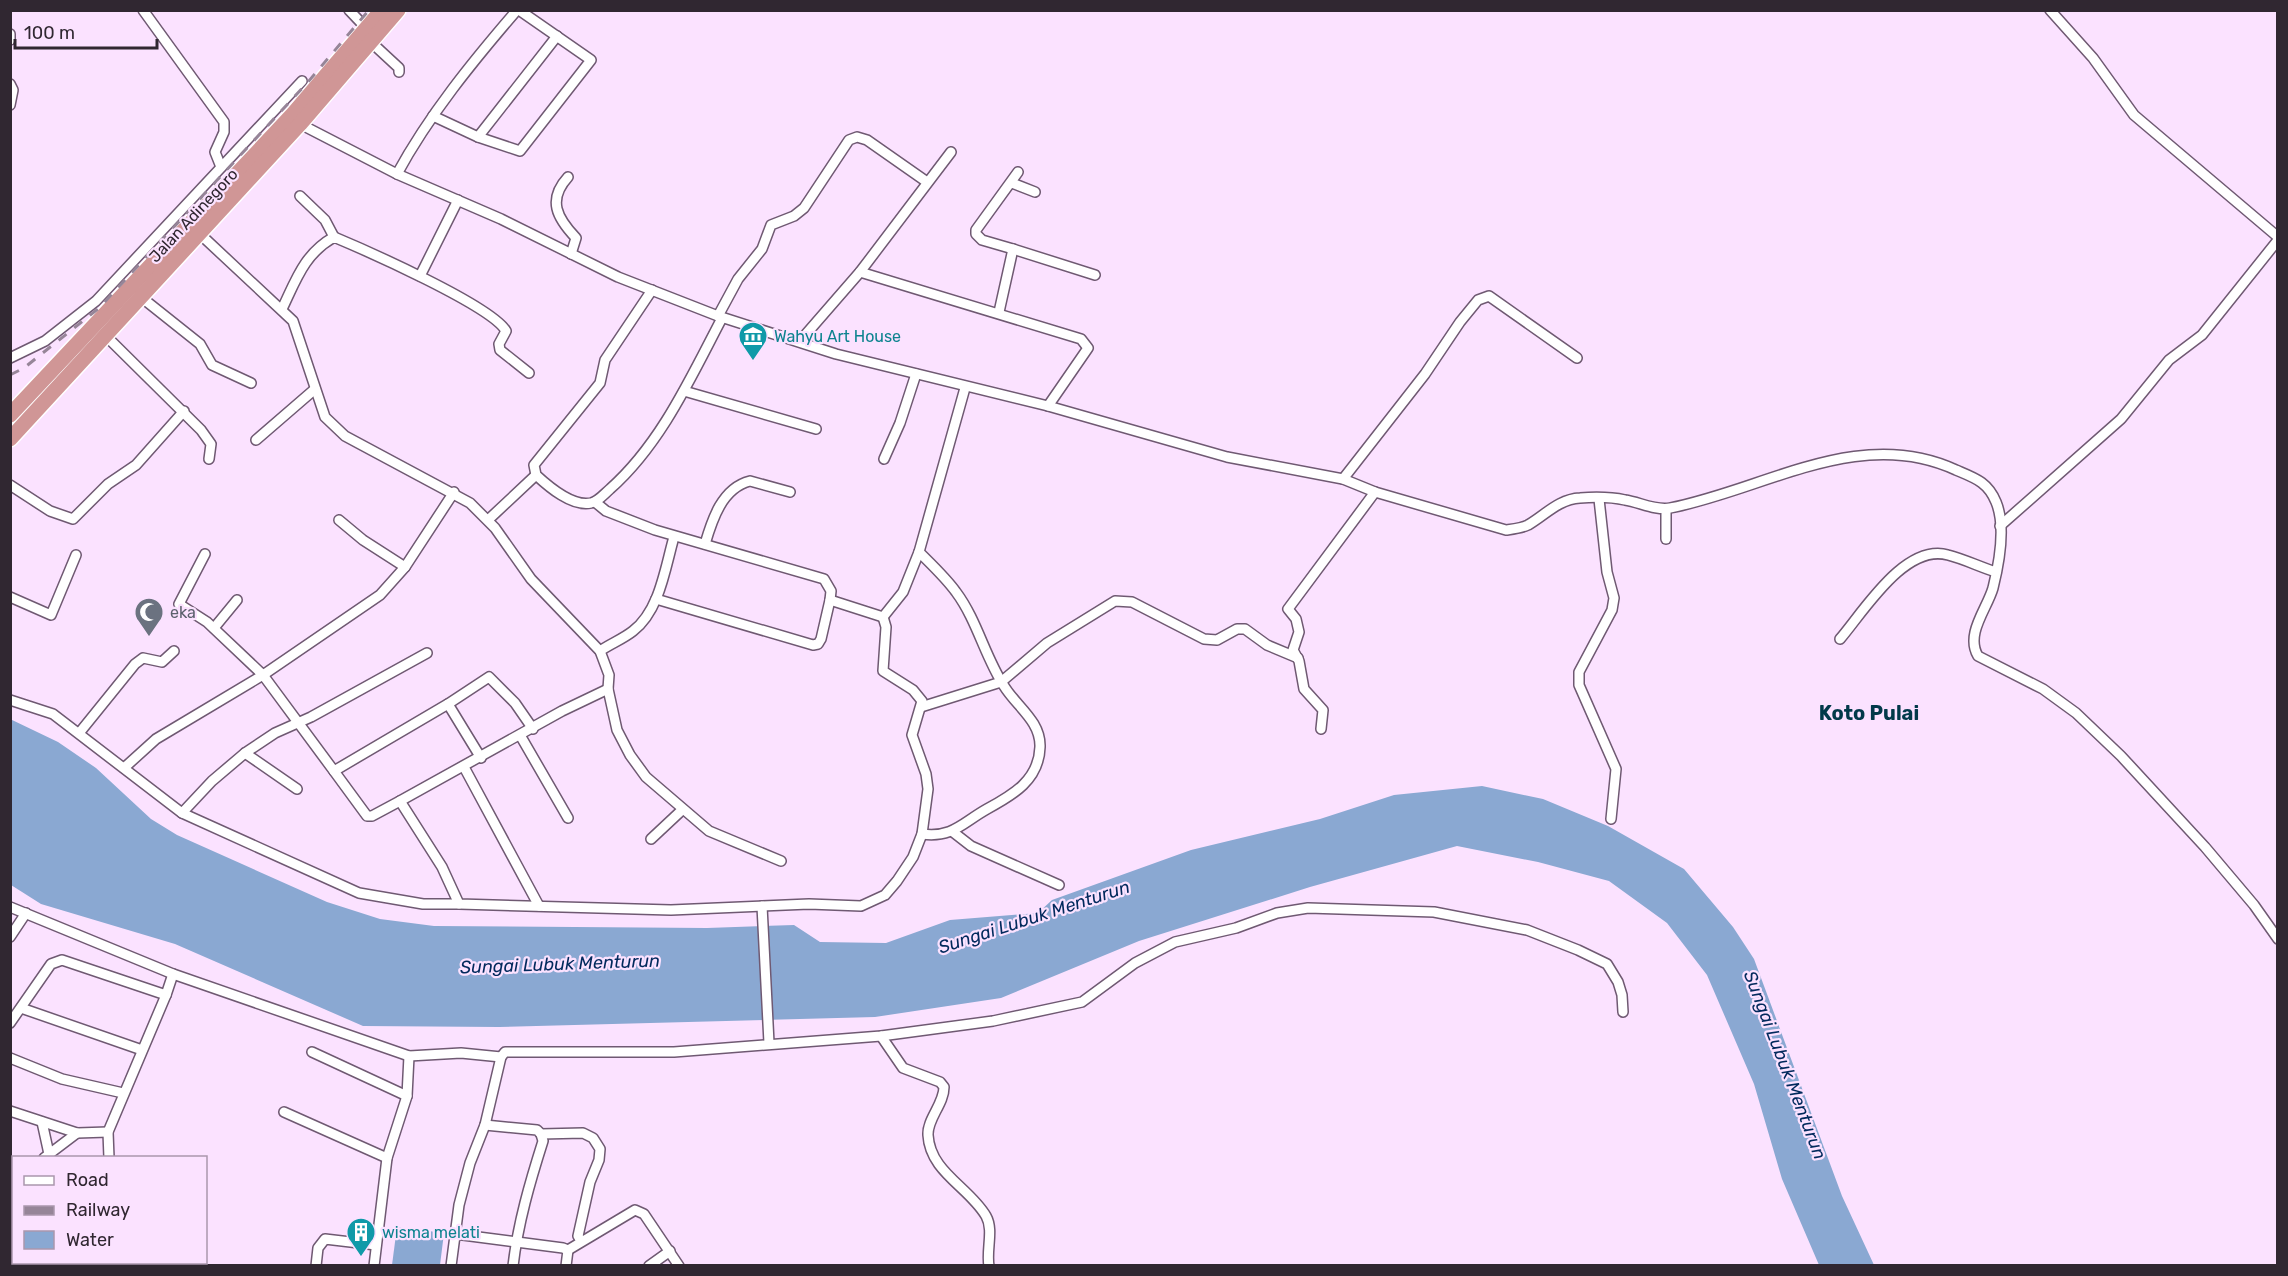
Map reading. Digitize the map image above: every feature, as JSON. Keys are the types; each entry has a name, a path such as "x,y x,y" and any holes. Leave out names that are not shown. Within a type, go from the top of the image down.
{"highway":[{"name":"Jalan Adinegoro","path":"11,435 300,124 370,36 382,10"},
{"name":"Jalan Adinegoro","path":"15,410 215,197 370,36 398,10"},
{"path":"15,410 31,416"}],"street":[{"path":"349,10 399,68 399,72"},
{"path":"397,174 415,141 433,116 518,10 591,60 520,151 478,137 433,116"},
{"path":"2000,526 2121,419 2169,360 2202,335 2277,239 2134,115 2093,58 2050,10"},
{"path":"148,12 225,122 224,132 215,152 221,167"},
{"path":"10,34 10,40"},
{"path":"478,137 557,36"},
{"path":"10,358 45,341 96,301 126,273 302,81"},
{"path":"10,84 13,90 10,105"},
{"path":"300,124 397,174 458,200 571,254 720,317 836,354 965,388 1048,406 1227,457 1343,479 1375,492 1506,530 1527,526 1546,511 1572,498 1625,500 1666,509 1818,463 1878,453 1922,457 1984,482 1997,503 2000,526 1996,573 1974,636 1978,656 2043,689 2076,713 2121,756 2205,847 2254,904 2277,939"},
{"path":"595,502 618,482 653,440 684,391 738,279 762,249 771,225 795,216 804,208 849,140 857,137 867,140 927,182"},
{"path":"800,341 860,272 951,152"},
{"path":"1018,172 976,230 976,234 982,240 1095,275"},
{"path":"567,177 558,187 555,198 557,211 576,238 571,254"},
{"path":"1012,183 1035,192"},
{"path":"203,187 215,197"},
{"path":"300,196 326,220 334,237 420,276 477,307 500,323 506,331 500,344 500,350 529,373"},
{"path":"420,276 458,200"},
{"path":"200,234 293,321 325,417 345,436 454,492 488,520 531,579 600,651 609,675 608,689 617,730 630,755 646,777 709,831 782,861"},
{"path":"282,309 300,268 315,249 334,237"},
{"path":"999,312 1013,249"},
{"path":"860,272 999,312 1082,339 1087,343 1088,348 1048,406"},
{"path":"488,520 536,475 536,462 600,383 610,351 652,290"},
{"path":"1343,479 1425,374 1460,322 1483,297 1489,296 1577,358"},
{"path":"141,297 200,344 212,365 251,383"},
{"path":"105,335 184,411 211,444 209,459"},
{"path":"884,459 900,423 916,375"},
{"path":"883,617 903,592 919,552 965,388"},
{"path":"256,440 315,389"},
{"path":"684,391 816,429"},
{"path":"10,485 50,511 73,519 108,484 136,465 184,411"},
{"path":"536,475 577,502 595,502 606,511 674,537 824,579 831,591 821,639 818,644 813,645 656,599"},
{"path":"705,544 718,506 743,483 750,481 790,492"},
{"path":"124,768 156,739 263,675 380,595 405,567 454,492"},
{"path":"1322,729 1323,710 1304,689 1298,658 1293,650 1299,632 1298,625 1289,613 1290,605 1375,492"},
{"path":"1599,499 1607,572 1614,598 1612,610 1579,672 1579,685 1616,769 1611,819"},
{"path":"1666,509 1666,539"},
{"path":"339,520 363,540 382,550 405,567"},
{"path":"600,651 640,625 656,599 674,537"},
{"path":"919,552 957,594 1002,682 1038,730 1040,749 1037,763 1027,783 1014,795 975,816 953,832 922,834"},
{"path":"205,554 179,604 214,628 263,675 367,816 372,816 608,689"},
{"path":"1840,639 1900,568 1915,559 1933,554 1948,555 1996,573"},
{"path":"10,597 51,615 76,555"},
{"path":"214,628 237,600"},
{"path":"830,600 883,617"},
{"path":"921,707 1002,682 1047,643 1122,600 1132,602 1204,639 1217,640 1237,629 1245,629 1267,645 1298,658"},
{"path":"10,700 53,714 80,732 182,813 359,894 423,904 671,910 762,910 809,904 861,906 885,895 913,857 922,834 928,789 924,768 912,735 921,707 920,696 883,671 886,627 883,617"},
{"path":"80,732 135,664 143,658 162,662 174,651"},
{"path":"182,813 212,781 245,753 275,733 298,723 427,653"},
{"path":"334,771 448,704 489,677 515,703 532,729"},
{"path":"448,704 481,758"},
{"path":"520,735 568,818"},
{"path":"245,753 297,789"},
{"path":"464,767 539,906"},
{"path":"400,801 442,867 459,904"},
{"path":"651,839 682,810"},
{"path":"953,832 971,846 1059,885"},
{"path":"10,907 172,974 409,1056 460,1053 501,1057"},
{"path":"451,1266 454,1234 470,1163 485,1125 501,1057 505,1052 513,1050 674,1052 768,1039 881,1036 993,1021 1082,1002 1135,963 1175,942 1236,928 1277,913 1317,908 1434,912 1527,930 1607,964 1620,989 1623,1012"},
{"path":"762,910 768,1039"},
{"path":"10,937 26,913"},
{"path":"10,1023 51,964 62,960 166,995"},
{"path":"109,1156 108,1132 166,995 172,974"},
{"path":"21,1008 142,1050"},
{"path":"881,1036 903,1068 940,1082 944,1087 927,1132 929,1142 941,1168 981,1209 988,1220 988,1266"},
{"path":"312,1052 407,1096"},
{"path":"374,1266 387,1158 407,1096 409,1056"},
{"path":"10,1058 62,1078 123,1094"},
{"path":"10,1111 77,1134 108,1132"},
{"path":"284,1112 387,1158"},
{"path":"42,1122 47,1156 77,1134"},
{"path":"485,1125 537,1130 543,1141 516,1240 513,1266"},
{"path":"541,1134 584,1133 593,1138 600,1149 578,1236 581,1241"},
{"path":"454,1234 516,1240 568,1250 581,1241 585,1242 634,1209 644,1214 679,1266"},
{"path":"316,1266 318,1248 325,1239 376,1245"},
{"path":"567,1266 568,1250"},
{"path":"649,1266 670,1251"}],"water":[{"name":"Sungai Lubuk Menturun","path":"10,719 58,742 96,768 151,819 177,835 327,902 380,919 434,926 707,928 794,925 820,942 886,943 950,920 1038,913 1052,900 1191,850 1320,819 1394,795 1482,786 1543,799 1608,826 1684,869 1733,927 1754,959 1842,1196 1874,1265 1819,1265 1782,1179 1754,1084 1707,975 1667,923 1609,881 1538,862 1457,846 1310,887 1139,941 1001,998 875,1017 499,1027 363,1026 175,944 41,904 11,885"},
{"path":"397,1227 444,1233 440,1265 392,1265"}],"railway":[{"path":"10,375 24,368 99,308 308,82 369,10"}],"place":[{"name":"Wahyu Art House","path":"753,362"},
{"name":"eka","path":"149,638"},
{"name":"wisma melati","path":"361,1258"}],"district":[{"name":"Koto Pulai","path":"1869,713"}]}
